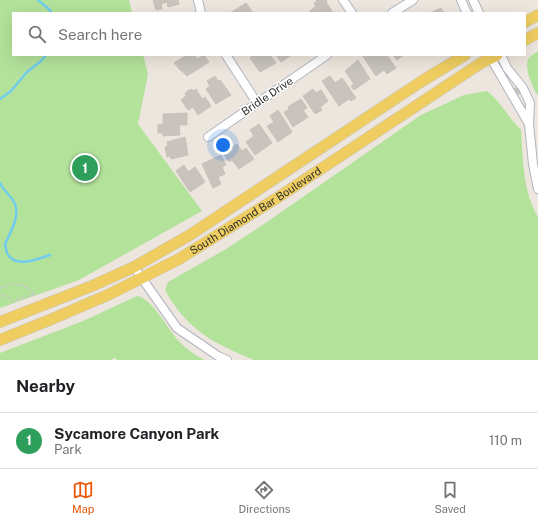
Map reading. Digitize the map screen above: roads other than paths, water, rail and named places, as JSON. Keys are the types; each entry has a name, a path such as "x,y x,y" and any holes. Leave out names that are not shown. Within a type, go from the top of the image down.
{"main road":[{"path":"526,21 538,15"},
{"path":"526,39 538,33"},
{"name":"South Diamond Bar Boulevard","path":"0,322 92,286 134,267 190,234 422,81 463,56"},
{"name":"South Diamond Bar Boulevard","path":"0,340 52,320 179,259 241,221 494,56"}],"street":[{"path":"198,0 201,12"},
{"path":"343,0 351,12"},
{"path":"394,12 413,0"},
{"path":"461,0 467,12"},
{"path":"473,0 479,12"},
{"path":"227,56 257,103"},
{"name":"Bridle Drive","path":"208,137 326,56"},
{"path":"494,56 529,124"},
{"path":"494,56 507,68 523,88 530,103 529,124 533,164 538,190"},
{"path":"134,267 177,328 218,356 227,360"}],"waterway":[{"path":"38,0 51,12"},
{"path":"0,99 11,91 27,72 45,56"},
{"path":"0,183 3,189 14,201 16,209 14,225 5,244 7,253 15,261 21,262 27,262 50,255"}],"place":[{"name":"Sycamore Canyon Park","path":"85,168"}]}
